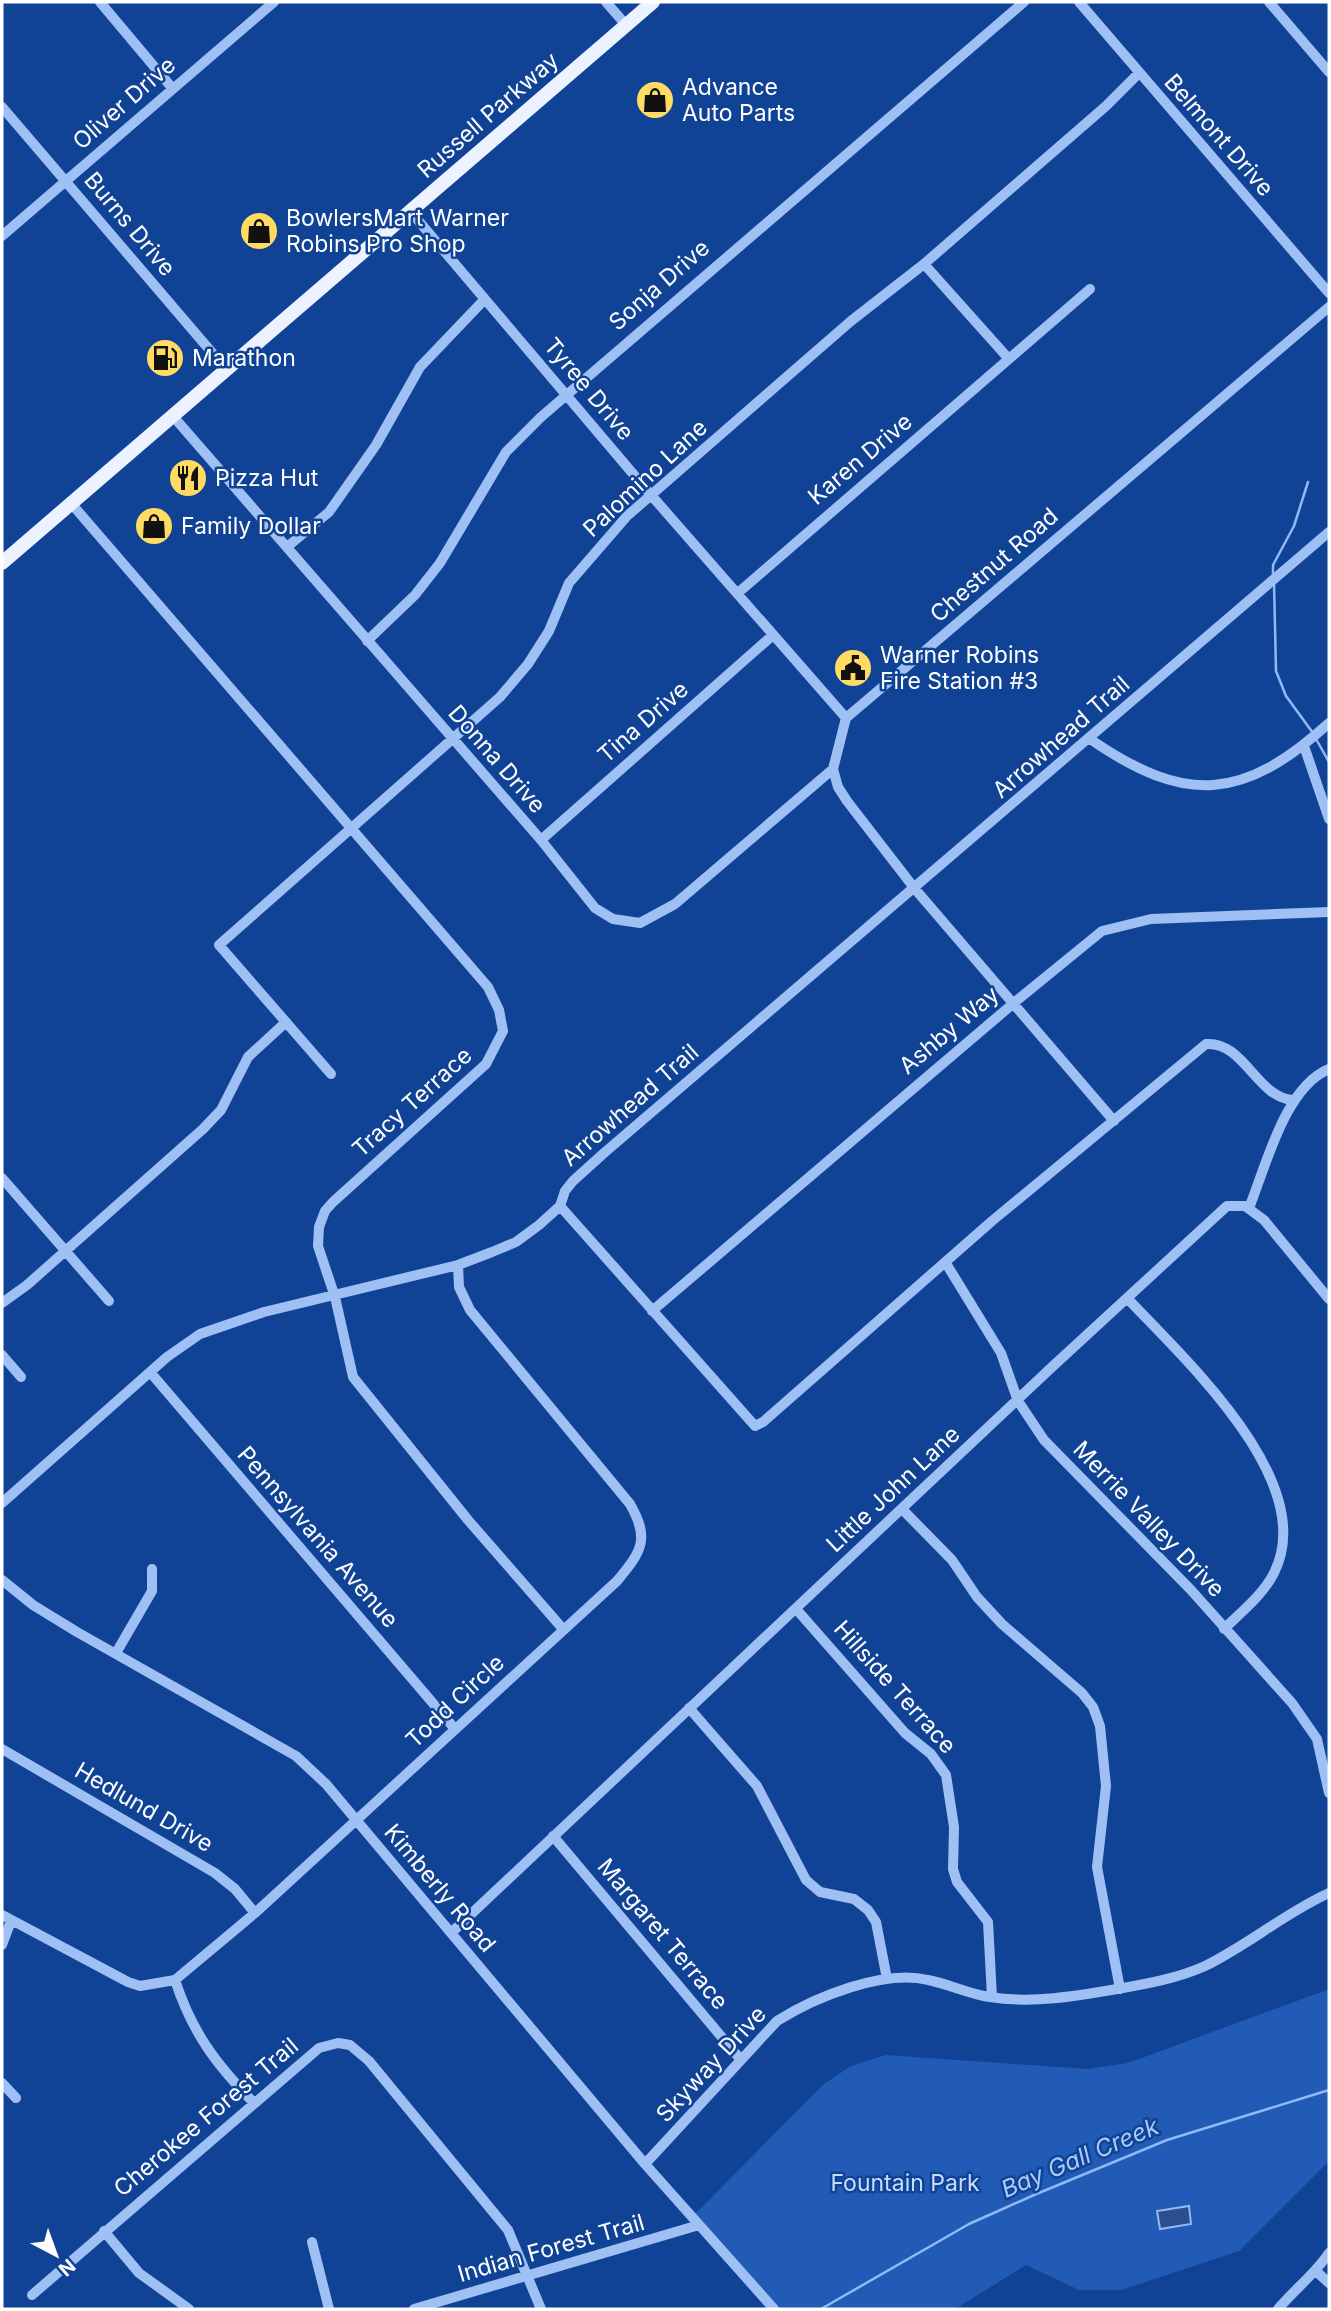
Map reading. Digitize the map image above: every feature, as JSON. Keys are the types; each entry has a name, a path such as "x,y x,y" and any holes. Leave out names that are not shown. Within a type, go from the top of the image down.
{"main road":[{"name":"Russell Parkway","path":"2,563 653,2"}],"street":[{"path":"100,2 173,89"},
{"name":"Oliver Drive","path":"2,236 274,2"},
{"path":"606,2 626,25"},
{"name":"Sonja Drive","path":"367,641 415,595 440,563 506,452 565,393 1024,2"},
{"name":"Belmont Drive","path":"1079,2 1138,74 1329,293"},
{"path":"1269,2 1329,72"},
{"name":"Palomino Lane","path":"286,1022 219,945 500,697 528,664 549,631 569,583 598,548 651,495 695,460 851,321 924,264 1106,106 1138,74"},
{"name":"Burns Drive","path":"2,107 226,369"},
{"name":"Tyree Drive","path":"411,212 651,495 846,718"},
{"path":"924,264 1008,358"},
{"name":"Karen Drive","path":"738,593 1090,289"},
{"path":"287,547 329,512 369,455 420,367 485,299"},
{"name":"Chestnut Road","path":"846,718 1329,307"},
{"name":"Donna Drive","path":"172,415 541,841 595,908 613,919 640,923 675,904 833,769"},
{"name":"Tracy Terrace","path":"70,502 488,987 499,1010 503,1031 486,1065 325,1211 319,1227 318,1246 335,1297 353,1377 468,1520 563,1629"},
{"name":"Arrowhead Trail","path":"560,1206 565,1191 604,1153 1329,532"},
{"name":"Tina Drive","path":"541,841 773,635"},
{"path":"846,718 833,769 838,787 847,801 915,889 1015,1002 1114,1121"},
{"path":"1090,739 1151,776 1186,785 1208,786 1247,779 1304,746 1329,723"},
{"path":"1304,746 1329,819"},
{"name":"Ashby Way","path":"652,1311 1089,941 1113,927 1151,919 1329,912"},
{"path":"2,1303 203,1129 221,1110 248,1057 286,1022 331,1074"},
{"path":"2,1503 150,1372 200,1334 264,1312 335,1297 458,1265 516,1242 560,1206 755,1426 947,1265 992,1222 1206,1044 1227,1048 1276,1095 1293,1100"},
{"path":"1329,1069 1319,1073 1293,1100 1250,1208 1264,1220 1329,1299"},
{"path":"2,1178 109,1301"},
{"name":"Little John Lane","path":"452,1933 1227,1206 1238,1204 1250,1208"},
{"name":"Todd Circle","path":"175,1980 255,1913 356,1822 617,1581 635,1560 643,1539 640,1522 605,1471 470,1310 459,1287 458,1265"},
{"name":"Merrie Valley Drive","path":"947,1265 1000,1353 1018,1401 1044,1440 1191,1590 1292,1703 1317,1738 1329,1793"},
{"path":"1128,1299 1224,1405 1272,1480 1283,1511 1280,1554 1274,1574 1257,1597 1224,1629"},
{"path":"2,1355 21,1377"},
{"name":"Pennsylvania Avenue","path":"150,1372 455,1729"},
{"path":"902,1509 952,1560 977,1597 1002,1624 1082,1693 1093,1707 1100,1726 1106,1786 1098,1877 1120,1989"},
{"path":"116,1653 152,1591 152,1569"},
{"name":"Kimberly Road","path":"2,1580 33,1605 296,1756 327,1784 356,1822 645,2164 774,2309"},
{"name":"Hillside Terrace","path":"797,1609 905,1732 931,1754 946,1775 954,1826 953,1869 957,1882 988,1922 992,1997"},
{"path":"689,1708 757,1786 806,1880 820,1892 854,1899 868,1910 876,1922 887,1979"},
{"path":"1317,1738 1329,1733"},
{"name":"Hedlund Drive","path":"2,1749 215,1872 235,1889 255,1913"},
{"name":"Margaret Terrace","path":"553,1836 741,2060"},
{"name":"Skyway Drive","path":"645,2164 777,2021 799,2007 830,1994 887,1979 928,1979 992,1997 1060,1997 1120,1989 1204,1966 1329,1893"},
{"path":"2,1945 6,1918 128,1982 140,1986 175,1980 199,2038 217,2065 253,2102"},
{"name":"Cherokee Forest Trail","path":"32,2295 253,2102 319,2048 338,2043 350,2045 369,2061 502,2220 528,2277"},
{"path":"2,2083 16,2098"},
{"name":"Indian Forest Trail","path":"414,2309 699,2225"},
{"path":"104,2231 139,2273 189,2309"},
{"path":"312,2242 329,2309"},
{"path":"1279,2309 1294,2289 1317,2272 1329,2253"},
{"path":"1317,2272 1329,2283"},
{"path":"528,2277 541,2309"}],"green space":[{"name":"Fountain Park","path":"1329,1989 1329,2161 1239,2251 1121,2290 1079,2290 1026,2265 955,2309 774,2309 692,2217 824,2084 851,2066 886,2055 1087,2069 1128,2063"}],"shaded area":[{"path":"1189,2206 1191,2224 1160,2229 1157,2211"}],"waterway":[{"path":"1273,576 1273,565 1294,526 1308,482"},
{"path":"1274,583 1276,671 1286,696 1313,733"},
{"path":"1316,739 1329,762"},
{"name":"Bay Gall Creek","path":"821,2309 969,2224 1034,2195 1167,2140 1329,2090"}],"place":[{"name":"Advance Auto Parts","path":"655,100"},
{"name":"BowlersMart Warner Robins Pro Shop","path":"259,231"},
{"name":"Marathon","path":"165,358"},
{"name":"Pizza Hut","path":"188,478"},
{"name":"Family Dollar","path":"154,526"},
{"name":"Warner Robins Fire Station #3","path":"853,668"}]}
